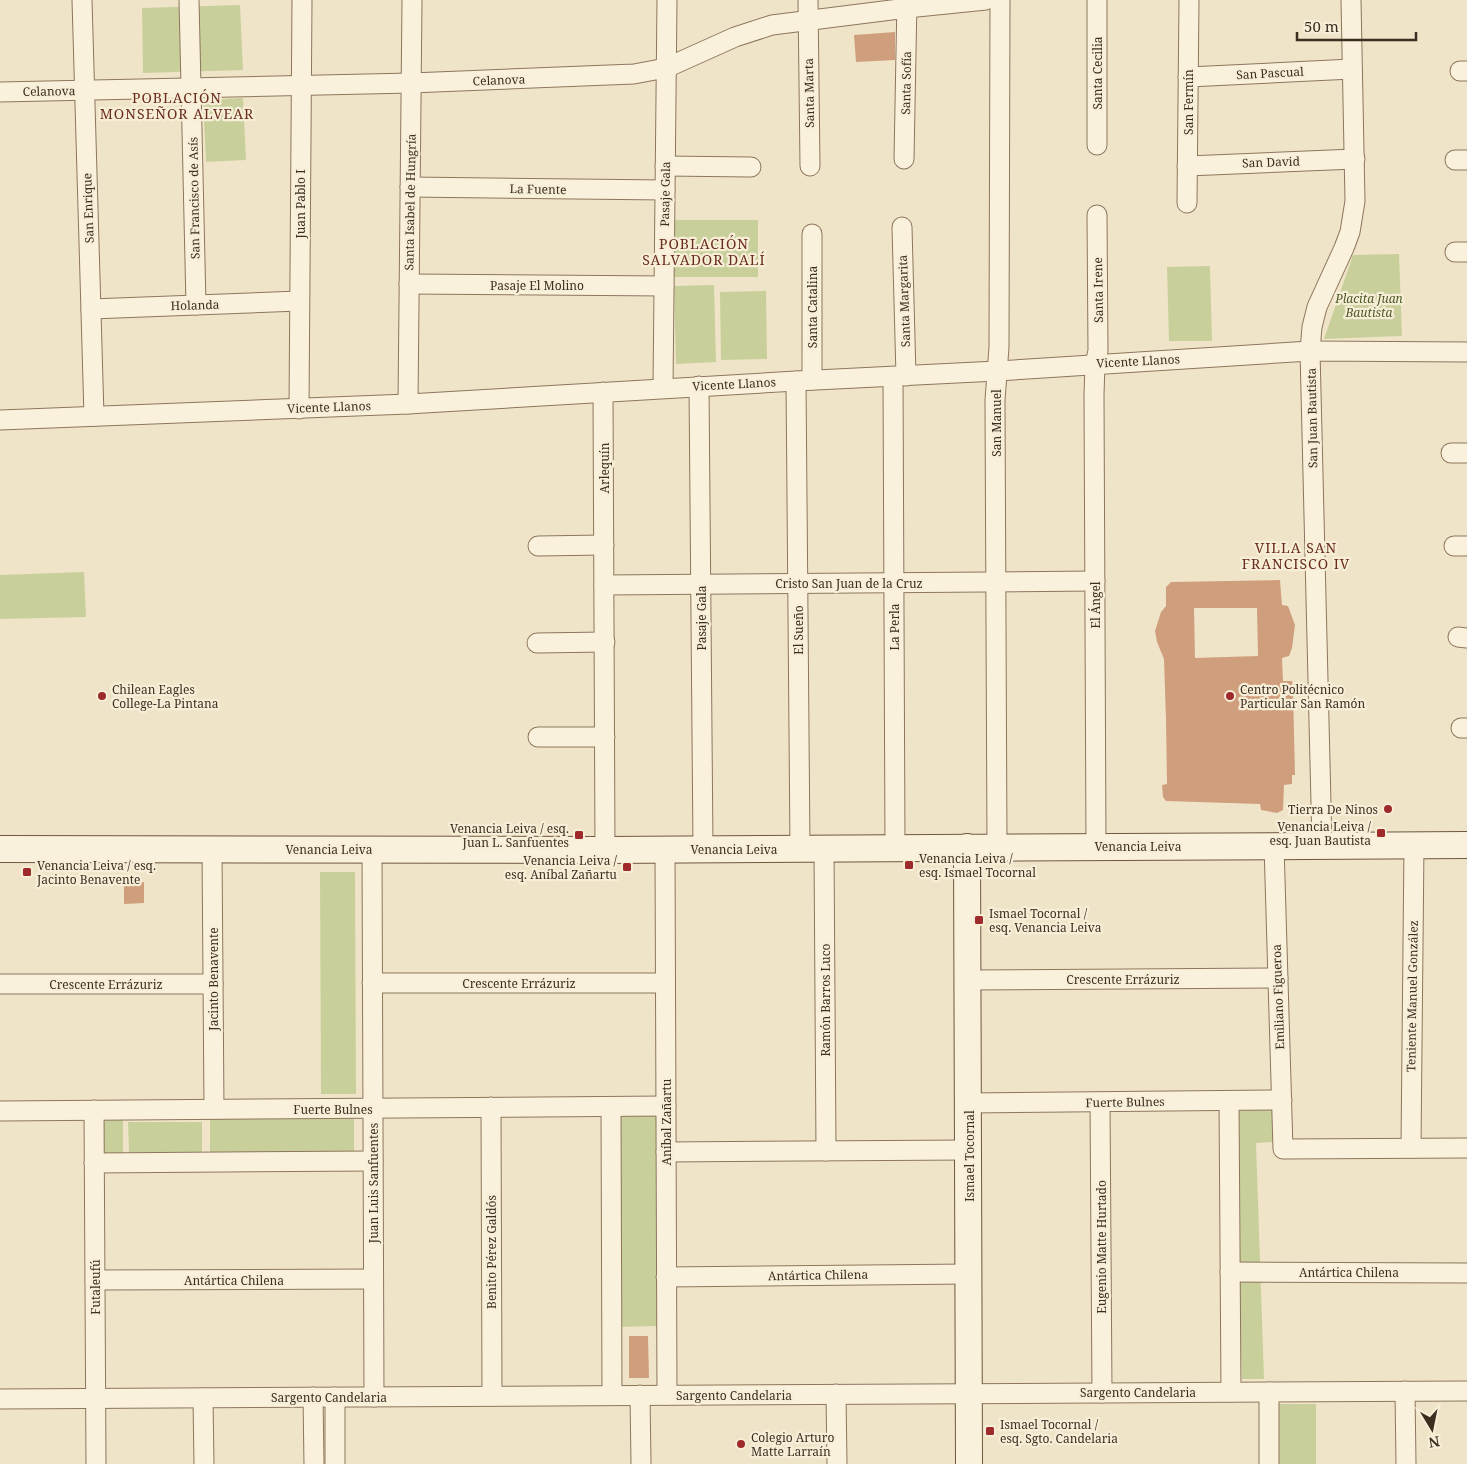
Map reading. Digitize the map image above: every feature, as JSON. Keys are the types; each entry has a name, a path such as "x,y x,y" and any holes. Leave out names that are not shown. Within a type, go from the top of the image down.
{"street":[{"name":"San Enrique","path":"82,0 94,416"},
{"name":"San Francisco de Asís","path":"189,0 196,305"},
{"name":"Juan Pablo I","path":"298,409 302,0"},
{"name":"Santa Isabel de Hungría","path":"408,404 412,0"},
{"name":"Pasaje Gala","path":"663,388 667,0"},
{"name":"Santa Marta","path":"808,0 810,166"},
{"name":"Celanova","path":"0,92 411,83 634,74 666,68 735,37 760,28 907,4 986,0"},
{"name":"San Manuel","path":"997,847 995,400 999,347 1000,0"},
{"name":"Santa Cecilia","path":"1097,0 1097,145"},
{"name":"San Fermín","path":"1187,203 1188,0"},
{"name":"San Juan Bautista","path":"1322,844 1310,351 1312,326 1317,307 1350,232 1355,201 1351,0"},
{"name":"Santa Sofía","path":"904,159 907,4"},
{"name":"San Pascual","path":"1188,77 1352,69"},
{"name":"San David","path":"1187,166 1355,159"},
{"path":"666,166 750,167"},
{"name":"La Fuente","path":"410,187 665,190"},
{"name":"Santa Irene","path":"1095,364 1098,351 1097,215"},
{"name":"Santa Margarita","path":"899,376 902,227"},
{"name":"Santa Catalina","path":"804,380 812,234"},
{"name":"Pasaje El Molino","path":"409,284 664,286"},
{"name":"Holanda","path":"91,309 299,301"},
{"name":"Vicente Llanos","path":"0,420 408,404 804,380 997,371 1310,351 1467,352"},
{"name":"El Ángel","path":"1095,364 1096,846"},
{"name":"La Perla","path":"895,848 893,583 899,376"},
{"name":"El Sueño","path":"804,380 797,583 812,848"},
{"name":"Pasaje Gala","path":"699,386 702,849"},
{"name":"Arlequín","path":"604,392 605,850"},
{"path":"538,546 604,545"},
{"name":"Cristo San Juan de la Cruz","path":"604,585 1095,582"},
{"path":"537,642 605,642"},
{"path":"538,736 605,736"},
{"name":"Teniente Manuel González","path":"1411,1148 1414,844"},
{"name":"Venancia Leiva","path":"0,849 605,850 1467,844"},
{"name":"Emiliano Figueroa","path":"1274,845 1283,1149 1411,1148"},
{"name":"Ismael Tocornal","path":"967,847 969,1464"},
{"name":"Ramón Barros Luco","path":"812,848 826,1151"},
{"name":"Jacinto Benavente","path":"212,849 214,1109"},
{"name":"Aníbal Zañartu","path":"665,849 667,1395"},
{"name":"Juan Luis Sanfuentes","path":"372,850 374,1397"},
{"name":"Crescente Errázuriz","path":"968,980 1278,978"},
{"name":"Crescente Errázuriz","path":"372,983 666,983"},
{"name":"Crescente Errázuriz","path":"0,984 213,984"},
{"name":"Fuerte Bulnes","path":"968,1103 1282,1100"},
{"path":"1229,1101 1231,1392"},
{"name":"Eugenio Matte Hurtado","path":"1100,1102 1102,1392"},
{"name":"Fuerte Bulnes","path":"0,1111 666,1106"},
{"path":"611,1107 612,1395"},
{"name":"Benito Pérez Galdós","path":"491,1108 492,1396"},
{"name":"Futaleufú","path":"94,1110 96,1464"},
{"path":"1411,1148 1467,1148"},
{"path":"666,1152 968,1150"},
{"path":"94,1163 373,1161"},
{"name":"Antártica Chilena","path":"1230,1272 1467,1273"},
{"name":"Antártica Chilena","path":"666,1277 969,1274"},
{"name":"Antártica Chilena","path":"95,1280 373,1279"},
{"path":"1405,1391 1406,1464"},
{"name":"Sargento Candelaria","path":"0,1399 1467,1391"},
{"path":"1268,1392 1270,1464"},
{"path":"836,1394 837,1464"},
{"path":"640,1395 641,1464"},
{"path":"314,1397 314,1464"},
{"path":"335,1397 335,1464"},
{"path":"203,1398 204,1464"}],"green space":[{"path":"240,5 243,70 143,73 142,8"},
{"path":"243,98 246,160 206,162 203,100"},
{"path":"673,220 758,220 758,277 674,277"},
{"name":"Placita Juan Bautista","path":"1399,254 1402,336 1324,339 1353,255"},
{"path":"1210,266 1212,341 1169,341 1167,267"},
{"path":"714,285 716,362 676,364 674,286"},
{"path":"766,291 767,359 721,360 720,292"},
{"path":"84,572 86,617 0,619 0,575"},
{"path":"320,872 355,872 356,1094 321,1094"},
{"path":"1272,1109 1273,1142 1256,1143 1264,1379 1242,1379 1234,1111"},
{"path":"616,1116 657,1116 658,1326 617,1327"},
{"path":"210,1119 354,1119 354,1155 210,1156"},
{"path":"98,1120 123,1120 123,1153 98,1154"},
{"path":"128,1122 202,1122 202,1152 129,1152"},
{"path":"1278,1404 1316,1404 1316,1464 1278,1464"}],"building":[{"path":"895,32 895,60 856,62 854,35"},
{"name":"Centro Politécnico Particular San Ramón","path":"1280,580 1282,605 1288,606 1295,625 1289,656 1282,658 1283,681 1292,681 1293,689 1295,775 1292,775 1292,784 1284,785 1283,810 1277,813 1261,810 1260,804 1166,801 1163,797 1162,785 1167,784 1164,659 1155,631 1161,612 1166,606 1166,587 1171,582","holes":["1194,608 1257,608 1258,656 1195,658"]},
{"path":"144,882 144,903 124,904 124,883"},
{"path":"629,1336 648,1336 649,1378 629,1378"}],"place":[{"name":"Chilean Eagles College-La Pintana","path":"102,696"},
{"name":"Centro Politécnico Particular San Ramón","path":"1230,696"},
{"name":"Tierra De Ninos","path":"1388,809"},
{"name":"Venancia Leiva / esq. Juan Bautista","path":"1381,833"},
{"name":"Venancia Leiva / esq. Juan L. Sanfuentes","path":"579,835"},
{"name":"Venancia Leiva / esq. Ismael Tocornal","path":"909,865"},
{"name":"Venancia Leiva / esq. Aníbal Zañartu","path":"627,867"},
{"name":"Venancia Leiva / esq. Jacinto Benavente","path":"27,872"},
{"name":"Ismael Tocornal / esq. Venancia Leiva","path":"979,920"},
{"name":"Ismael Tocornal / esq. Sgto. Candelaria","path":"990,1431"},
{"name":"Colegio Arturo Matte Larraín","path":"741,1444"}],"district":[{"name":"POBLACIÓN MONSEÑOR ALVEAR","path":"177,105"},
{"name":"POBLACIÓN SALVADOR DALÍ","path":"704,252"},
{"name":"VILLA SAN FRANCISCO IV","path":"1296,556"}]}
